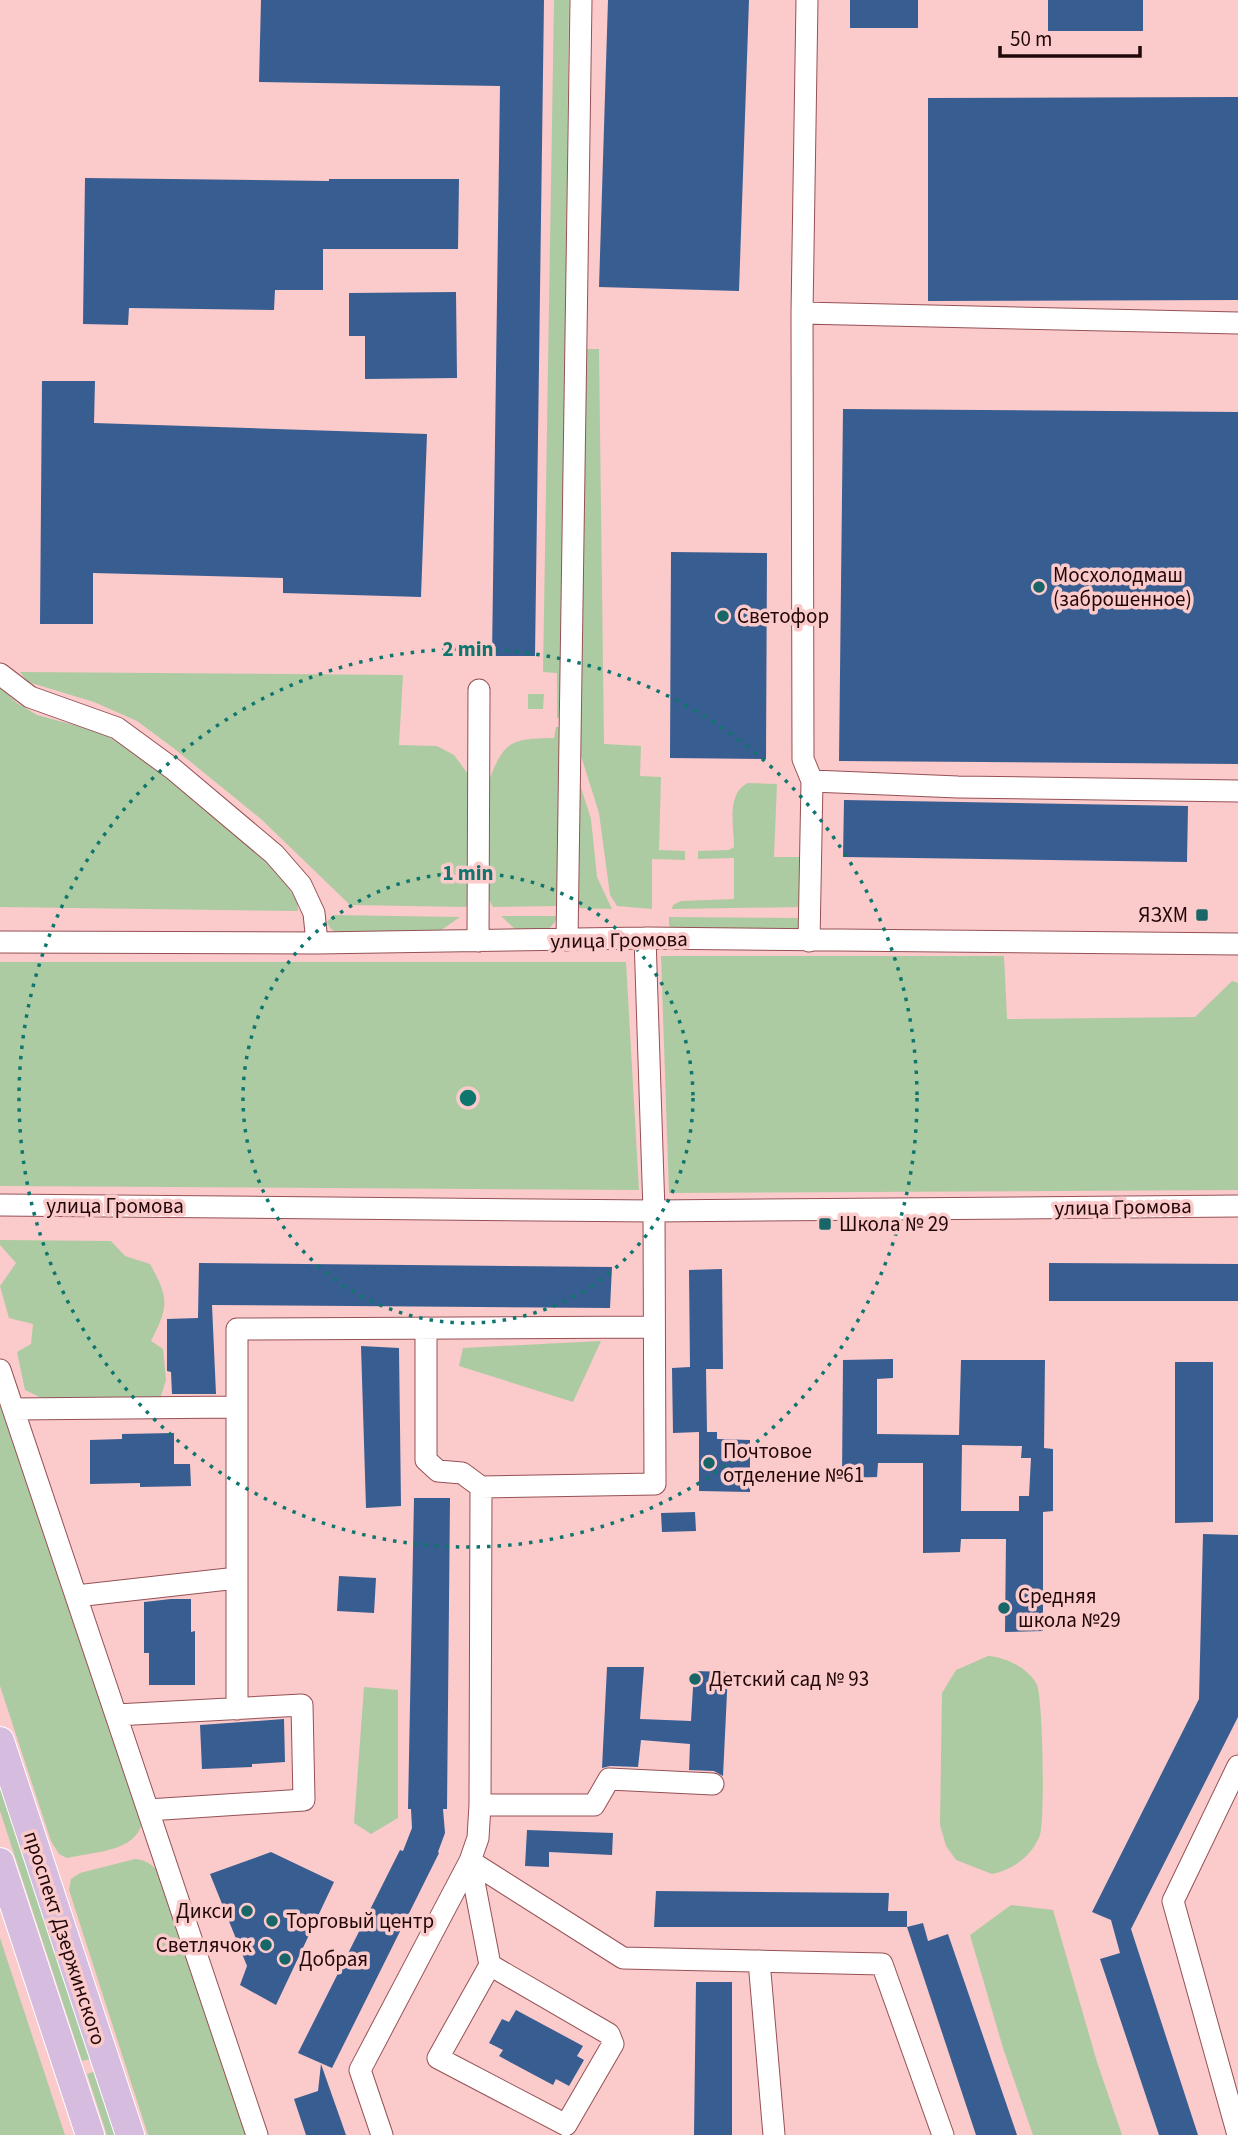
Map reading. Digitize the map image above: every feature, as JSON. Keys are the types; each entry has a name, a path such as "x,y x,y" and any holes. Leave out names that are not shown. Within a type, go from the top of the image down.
{"main road":[{"name":"проспект Дзержинского","path":"0,1741 130,2135"},
{"name":"проспект Дзержинского","path":"0,1861 90,2135"}],"street":[{"path":"567,940 581,0"},
{"path":"807,0 803,313 803,759 812,780 809,941"},
{"path":"803,313 1238,323"},
{"path":"0,674 30,697 117,728 173,769 274,854 301,885 314,913 317,943"},
{"path":"478,941 479,690"},
{"path":"812,780 958,787 1238,790"},
{"path":"426,1328 426,1460 438,1471 462,1474 481,1488 655,1484 654,1211 645,938"},
{"name":"улица Громова","path":"0,942 317,943 645,938 1238,944"},
{"name":"улица Громова","path":"0,1205 654,1211 1238,1206"},
{"path":"237,1709 237,1329 654,1327"},
{"path":"0,1370 257,2135"},
{"path":"13,1409 237,1407"},
{"path":"382,2135 360,2070 470,1861 478,1838 481,1488"},
{"path":"76,1596 237,1578"},
{"path":"116,1715 302,1706 304,1800 148,1810"},
{"path":"1238,1766 1173,1901 1238,2135"},
{"path":"480,1805 594,1805 609,1779 713,1784"},
{"path":"470,1861 624,1958 882,1964 943,2135"},
{"path":"470,1861 489,1965 438,2058 566,2125 613,2044 609,2034 489,1965"},
{"path":"759,1961 774,2135"}],"green space":[{"path":"554,0 569,0 561,717 557,718 557,673 543,672"},
{"path":"585,349 599,349 604,744 641,746 640,776 661,777 659,850 685,851 685,860 652,859 652,909 617,906 610,895 599,813 576,740"},
{"path":"20,672 403,675 399,745 437,746 454,755 468,774 470,895 466,907 350,905 261,819 137,721 94,702 28,682"},
{"path":"0,687 17,703 37,715 100,732 130,750 260,856 281,877 297,901 298,911 0,907"},
{"path":"528,694 544,694 543,709 528,709"},
{"path":"556,727 562,727 558,906 493,907 488,898 490,778 501,755 513,743 554,738"},
{"path":"576,772 591,819 597,877 612,909 573,908"},
{"path":"748,783 777,784 774,857 805,857 803,907 672,909 673,905 681,901 734,899 734,858 698,859 698,851 729,850 734,847 734,802 741,788"},
{"path":"333,915 460,917 437,933 345,938 331,929 327,922"},
{"path":"501,916 557,916 546,932 517,931"},
{"path":"669,917 800,918 800,936 674,932 669,925"},
{"path":"661,956 1004,956 1007,1019 1195,1017 1232,981 1238,983 1238,1190 669,1193"},
{"path":"0,962 626,962 639,1190 0,1186"},
{"path":"0,1240 111,1241 125,1256 150,1264 161,1285 164,1302 161,1319 151,1341 163,1349 166,1380 159,1402 54,1404 25,1390 17,1352 31,1344 33,1324 9,1318 0,1286 16,1263 0,1245"},
{"path":"601,1341 573,1402 459,1366 463,1348"},
{"path":"0,1395 142,1822 138,1832 123,1845 67,1858 59,1854 51,1841 0,1686"},
{"path":"988,1656 1016,1664 1028,1673 1037,1685 1043,1760 1042,1825 1037,1842 1021,1860 1008,1869 992,1874 956,1860 946,1846 940,1825 942,1693 956,1670"},
{"path":"364,1687 398,1690 398,1818 371,1834 354,1823"},
{"path":"0,1783 91,2059 82,2061 0,1811"},
{"path":"135,1859 148,1863 158,1871 246,2135 148,2135 69,1890 71,1879 80,1873"},
{"path":"1011,1905 1053,1910 1097,2062 1122,2135 1033,2135 1003,2048 970,1935"},
{"path":"0,1938 65,2135 0,2135"},
{"path":"96,2071 117,2135 107,2135 87,2074"}],"building":[{"path":"261,0 544,0 535,656 492,656 500,86 259,82"},
{"path":"608,0 749,0 739,291 599,287"},
{"path":"850,0 918,0 918,28 850,28"},
{"path":"1048,0 1143,0 1143,31 1048,31"},
{"path":"1238,97 1238,300 928,301 928,98"},
{"path":"85,178 329,181 459,179 458,249 323,249 323,290 275,290 274,310 129,308 128,325 83,324"},
{"path":"456,292 457,378 365,379 365,336 349,336 349,293"},
{"path":"42,381 95,381 94,423 427,434 421,597 283,593 283,578 93,573 93,624 40,624"},
{"name":"Мосхолодмаш (заброшенное)","path":"843,409 1238,412 1238,764 839,761"},
{"path":"671,552 767,553 766,759 670,758"},
{"path":"844,800 1188,806 1187,862 843,857"},
{"path":"199,1263 612,1267 610,1308 212,1305 216,1394 172,1394 171,1372 167,1371 167,1319 198,1318"},
{"path":"1049,1263 1238,1264 1238,1301 1049,1301"},
{"path":"722,1269 723,1369 706,1369 707,1432 717,1432 717,1439 750,1440 750,1492 699,1491 699,1432 673,1433 672,1368 690,1367 689,1270"},
{"path":"361,1346 399,1348 401,1506 366,1508"},
{"path":"893,1359 893,1378 877,1379 877,1434 959,1435 961,1360 1045,1360 1044,1448 1053,1449 1053,1511 1043,1512 1043,1631 1005,1632 1006,1539 961,1539 960,1552 923,1553 923,1463 878,1463 877,1477 842,1478 843,1360","holes":["962,1445 1022,1446 1021,1458 1031,1458 1029,1496 1019,1496 1019,1511 961,1511"]},
{"path":"1175,1362 1213,1362 1213,1522 1175,1523"},
{"path":"174,1433 174,1464 190,1464 191,1486 90,1484 90,1440 122,1439 122,1434"},
{"path":"414,1498 450,1498 447,1809 443,1809 445,1833 439,1853 332,2068 298,2053 400,1850 403,1851 412,1828 411,1809 408,1809"},
{"path":"695,1512 696,1531 662,1532 661,1513"},
{"path":"1203,1534 1238,1535 1238,1717 1131,1929 1198,2135 1159,2135 1100,1959 1120,1953 1111,1920 1092,1912 1199,1699"},
{"path":"339,1576 376,1578 374,1613 337,1611"},
{"path":"191,1599 191,1632 195,1631 195,1685 149,1685 149,1653 144,1653 144,1602"},
{"path":"607,1667 644,1667 640,1719 691,1721 694,1671 728,1672 723,1776 714,1771 689,1770 690,1744 641,1740 638,1767 602,1768"},
{"path":"284,1719 285,1762 252,1764 252,1767 202,1769 200,1725"},
{"path":"527,1830 613,1833 612,1855 549,1852 549,1867 525,1866"},
{"name":"Торговый центр","path":"271,1852 334,1882 276,2005 240,1985 247,1966 210,1874"},
{"path":"656,1891 889,1893 888,1911 907,1911 907,1927 654,1927"},
{"path":"923,1923 928,1941 948,1934 1017,2135 976,2135 907,1927"},
{"path":"696,1982 732,1982 732,2135 694,2135"},
{"path":"516,2010 583,2046 577,2056 584,2060 569,2086 556,2079 553,2085 523,2069 499,2056 503,2050 489,2043 502,2019 509,2022"},
{"path":"321,2064 346,2135 306,2135 294,2099 318,2091"}],"place":[{"name":"Мосхолодмаш (заброшенное)","path":"1039,587"},
{"name":"Светофор","path":"723,616"},
{"name":"ЯЗХМ","path":"1202,915"},
{"name":"Школа № 29","path":"825,1224"},
{"name":"Почтовое отделение №61","path":"709,1463"},
{"name":"Средняя школа №29","path":"1004,1608"},
{"name":"Детский сад № 93","path":"695,1679"},
{"name":"Дикси","path":"247,1911"},
{"name":"Торговый центр","path":"272,1921"},
{"name":"Светлячок","path":"266,1945"},
{"name":"Добрая","path":"285,1959"}]}
